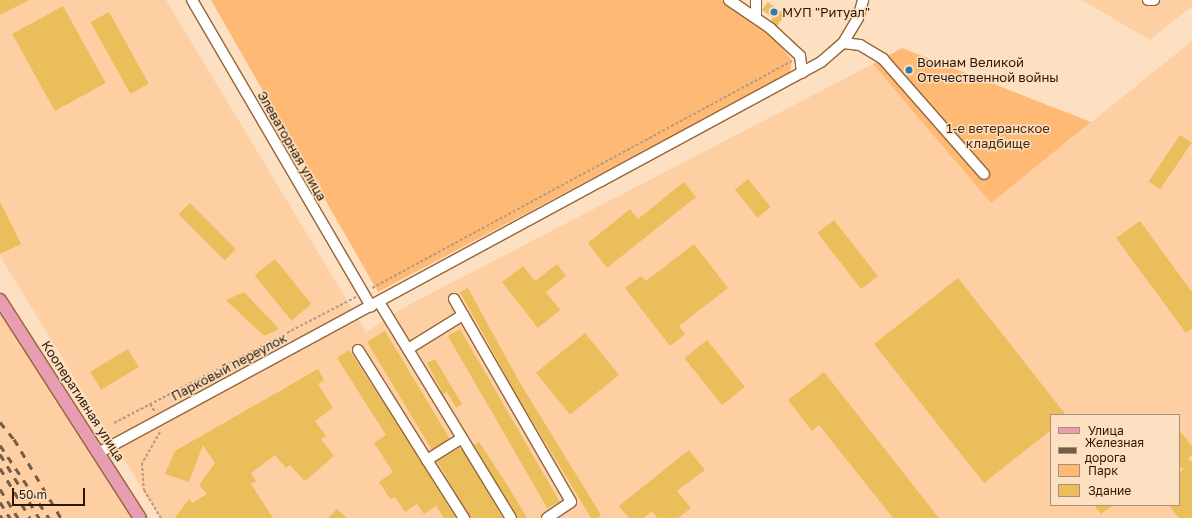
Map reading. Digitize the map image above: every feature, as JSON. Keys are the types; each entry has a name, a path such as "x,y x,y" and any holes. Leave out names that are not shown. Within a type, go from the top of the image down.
{"main road":[{"name":"Кооперативная улица","path":"0,300 100,452 140,518"}],"street":[{"name":"Элеваторная улица","path":"192,0 363,293 375,304 408,349 511,518"},
{"path":"729,0 756,18 800,56 802,73"},
{"path":"756,0 756,18"},
{"path":"863,0 858,18 843,43 860,45 883,59 984,174"},
{"path":"1148,0 1154,0"},
{"name":"Парковый переулок","path":"100,452 802,73 843,43"},
{"path":"454,299 570,502 547,518"},
{"path":"408,349 463,315"},
{"path":"358,350 464,518"},
{"path":"427,460 462,438"}],"path":[{"path":"114,423 363,293 800,56"},
{"path":"150,404 164,426 152,440 142,463 144,490 161,518"}],"shaded area":[{"path":"0,0 166,0 366,332 403,308 873,64 992,202 1192,41 1192,518 160,518 0,256"},
{"path":"1082,0 1192,0 1192,6 1150,40"},
{"path":"0,304 133,518 0,518"}],"green space":[{"path":"211,0 723,0 767,30 792,60 790,73 378,292"},
{"name":"1-е ветеранское кладбище","path":"902,48 1091,122 991,203 873,64"}],"building":[{"path":"0,0 29,0 0,15"},
{"name":"МУП \"Ритуал\"","path":"768,2 785,15 777,26 771,21 773,18 762,10"},
{"path":"63,6 106,83 55,111 12,34"},
{"path":"109,12 149,84 130,94 91,22"},
{"path":"1180,135 1192,143 1160,189 1149,181"},
{"path":"748,179 771,207 757,218 735,190"},
{"path":"684,182 696,197 607,268 588,243 630,209 638,219"},
{"path":"0,202 21,244 0,254"},
{"path":"190,203 236,249 225,260 179,214"},
{"path":"834,220 878,276 861,289 817,233"},
{"path":"1140,221 1192,292 1192,329 1186,333 1116,238"},
{"path":"694,244 728,288 679,326 685,334 670,346 625,288 641,276 646,281"},
{"path":"275,259 312,304 291,320 255,275"},
{"path":"557,264 566,276 546,292 560,310 538,328 502,282 523,266 535,281"},
{"path":"958,278 1065,414 1050,414 1050,431 984,483 874,344"},
{"path":"468,288 520,383 601,515 597,518 591,518 516,394 460,292"},
{"path":"244,292 279,329 264,336 226,300"},
{"path":"460,329 560,501 547,508 448,336"},
{"path":"385,331 450,439 432,450 367,342"},
{"path":"585,333 619,375 570,415 536,373"},
{"path":"707,340 745,387 722,405 684,358"},
{"path":"128,349 139,367 101,390 90,372"},
{"path":"349,350 456,518 444,518 436,506 424,514 417,504 405,512 395,497 390,499 379,482 393,472 374,443 386,435 337,358"},
{"path":"435,359 462,404 456,408 447,392 443,394 427,363"},
{"path":"318,369 324,380 318,384 333,408 315,421 326,436 321,439 334,456 305,481 290,465 286,468 275,455 251,473 256,481 251,484 273,518 175,518 189,499 192,503 207,494 199,485 215,463 203,445 189,482 165,474 175,451"},
{"path":"824,372 939,518 893,518 819,425 812,431 788,400"},
{"path":"1180,431 1192,446 1192,455 1188,459 1192,462 1192,518 1179,518 1170,506 1180,506 1180,472 1184,469 1180,467"},
{"path":"479,442 527,518 517,518 474,445"},
{"path":"459,448 463,451 503,518 470,518 437,461"},
{"path":"689,450 705,470 677,491 691,508 678,518 657,518 652,511 643,518 629,518 619,506"},
{"path":"1095,506 1112,506 1101,514"},
{"path":"337,509 347,518 328,518"}],"railway":[{"path":"0,422 14,439 61,518"},
{"path":"0,445 49,518"},
{"path":"0,454 39,518"},
{"path":"0,468 30,518"},
{"path":"0,489 18,518"},
{"path":"0,502 10,518"}],"place":[{"name":"МУП \"Ритуал\"","path":"774,12"},
{"name":"Воинам Великой Отечественной войны","path":"909,70"}]}
